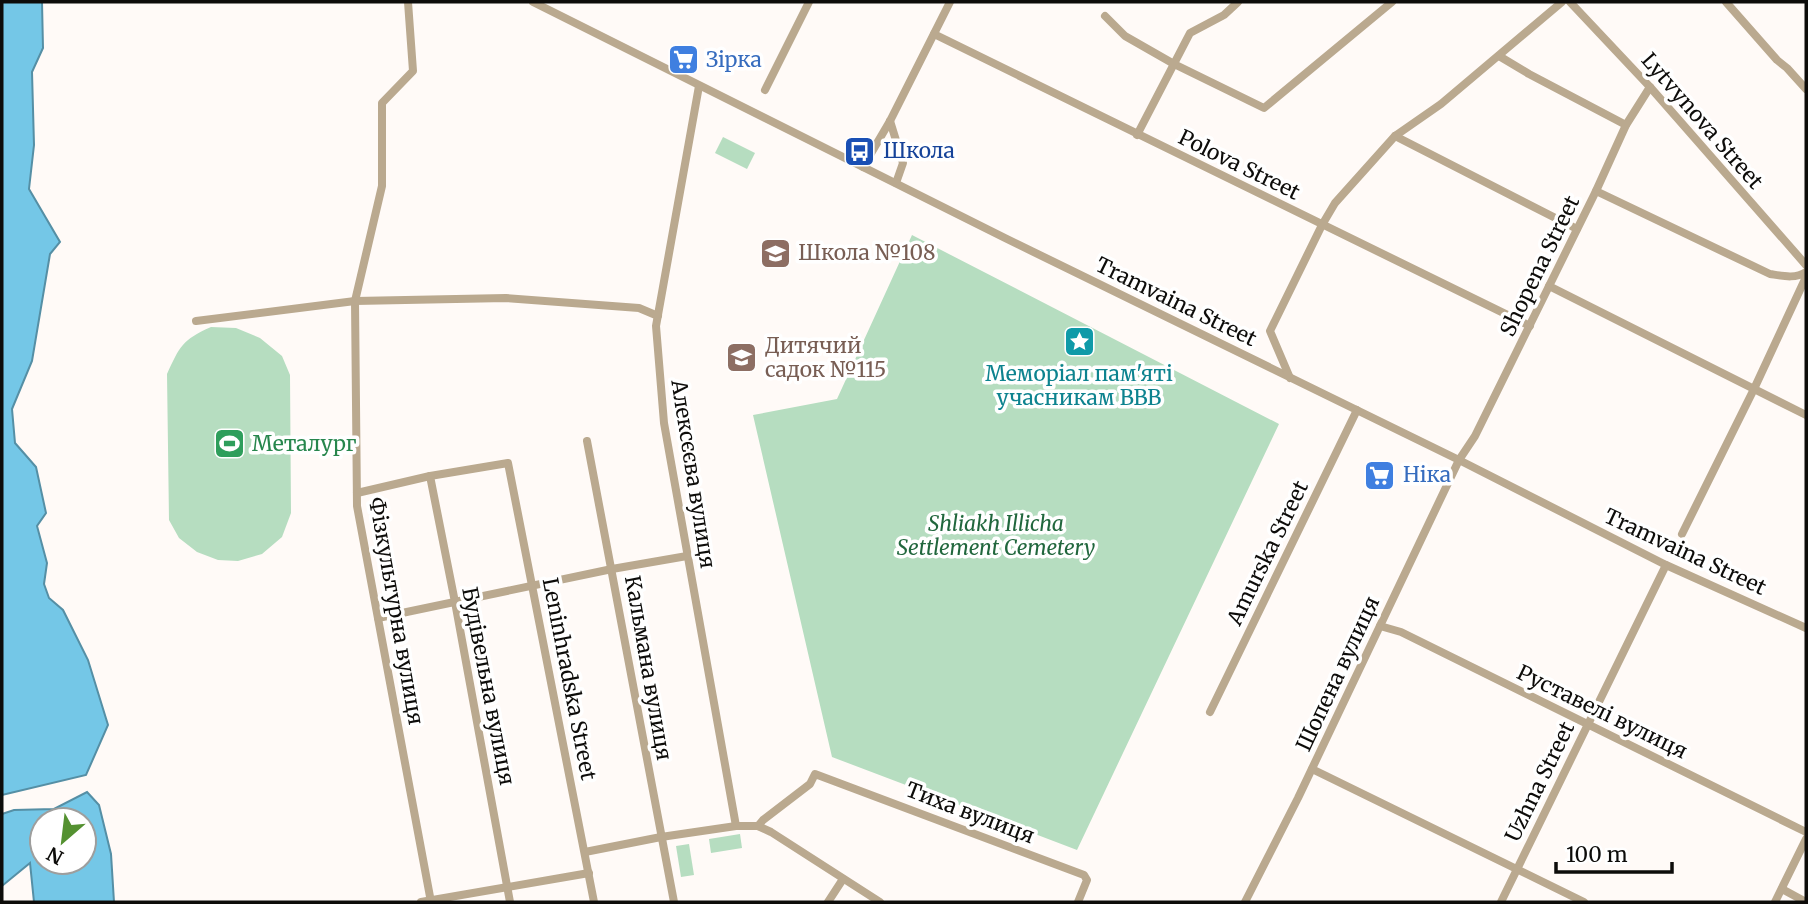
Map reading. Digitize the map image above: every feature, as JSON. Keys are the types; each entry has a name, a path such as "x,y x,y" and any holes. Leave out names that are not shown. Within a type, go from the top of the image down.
{"street":[{"name":"Фiзкультурна вулиця","path":"408,2 413,71 382,103 382,186 355,301 357,506 427,902"},
{"name":"Tramvaina Street","path":"533,2 551,6 699,86 1459,460 1666,565 1806,628"},
{"path":"765,90 809,2"},
{"path":"863,167 890,121 950,2"},
{"path":"1137,135 1190,33 1224,15 1238,2"},
{"path":"1104,16 1125,36 1174,64 1264,108 1392,2"},
{"path":"1290,378 1270,331 1335,204 1395,136 1441,104 1562,2"},
{"name":"Lytvynova Street","path":"1570,2 1650,87 1806,265"},
{"path":"1726,2 1806,89"},
{"name":"Polova Street","path":"934,34 1530,326"},
{"path":"1499,56 1626,125"},
{"name":"Алексєєва вулиця","path":"699,86 656,326 664,423 736,826"},
{"name":"Shopena Street","path":"1459,460 1475,436 1530,326 1597,191 1626,125 1650,87"},
{"path":"890,121 903,163 896,183"},
{"path":"1395,136 1577,229"},
{"path":"1597,191 1770,274 1787,277 1806,272"},
{"path":"1682,534 1806,277"},
{"path":"1549,286 1806,415"},
{"path":"196,321 355,301 506,298 639,308 658,316"},
{"name":"Amurska Street","path":"1210,712 1357,410"},
{"name":"Кальмана вулиця","path":"587,441 674,902"},
{"name":"Шопена вулиця","path":"1245,902 1312,769 1459,460"},
{"name":"Leninhradska Street","path":"430,476 508,463 594,902"},
{"path":"357,493 430,476"},
{"name":"Будівельна вулиця","path":"430,476 510,902"},
{"path":"378,618 612,569 688,556"},
{"name":"Uzhna Street","path":"1501,902 1666,565"},
{"name":"Руставелі вулиця","path":"1380,626 1401,632 1806,832"},
{"path":"1312,769 1584,902"},
{"name":"Тиха вулиця","path":"754,825 810,784 815,774 1084,875 1086,885 1078,902"},
{"path":"586,852 661,837 754,825 771,832 880,902"},
{"path":"1775,902 1806,839"},
{"path":"427,902 589,873"},
{"path":"828,902 844,879"},
{"path":"1782,889 1806,902"}],"green space":[{"path":"723,137 755,153 747,169 715,153"},
{"name":"Shliakh Illicha Settlement Cemetery","path":"912,235 1279,424 1077,850 832,757 753,415 837,399"},
{"name":"Металург","path":"211,327 236,328 260,338 282,356 290,375 291,513 282,537 262,554 238,561 218,560 197,552 179,538 169,520 167,374 183,345"},
{"path":"740,834 742,848 711,853 709,839"},
{"path":"689,844 694,875 681,877 676,846"}],"water":[{"path":"2,2 42,2 43,48 32,72 34,145 29,189 60,242 50,254 32,361 12,409 15,443 36,467 46,513 37,526 47,563 44,584 49,598 63,610 88,660 108,725 86,775 2,795"},
{"path":"87,792 99,805 111,854 114,902 34,902 31,876 98,876 98,806 60,806"},
{"path":"28,810 28,865 2,886 2,814"}],"place":[{"name":"Зірка","path":"683,60"},
{"name":"Школа","path":"860,151"},
{"name":"Школа №108","path":"775,253"},
{"name":"Меморіал пам'яті учасникам ВВВ","path":"1079,342"},
{"name":"Дитячий садок №115","path":"742,358"},
{"name":"Металург","path":"229,444"},
{"name":"Ніка","path":"1380,475"}]}
